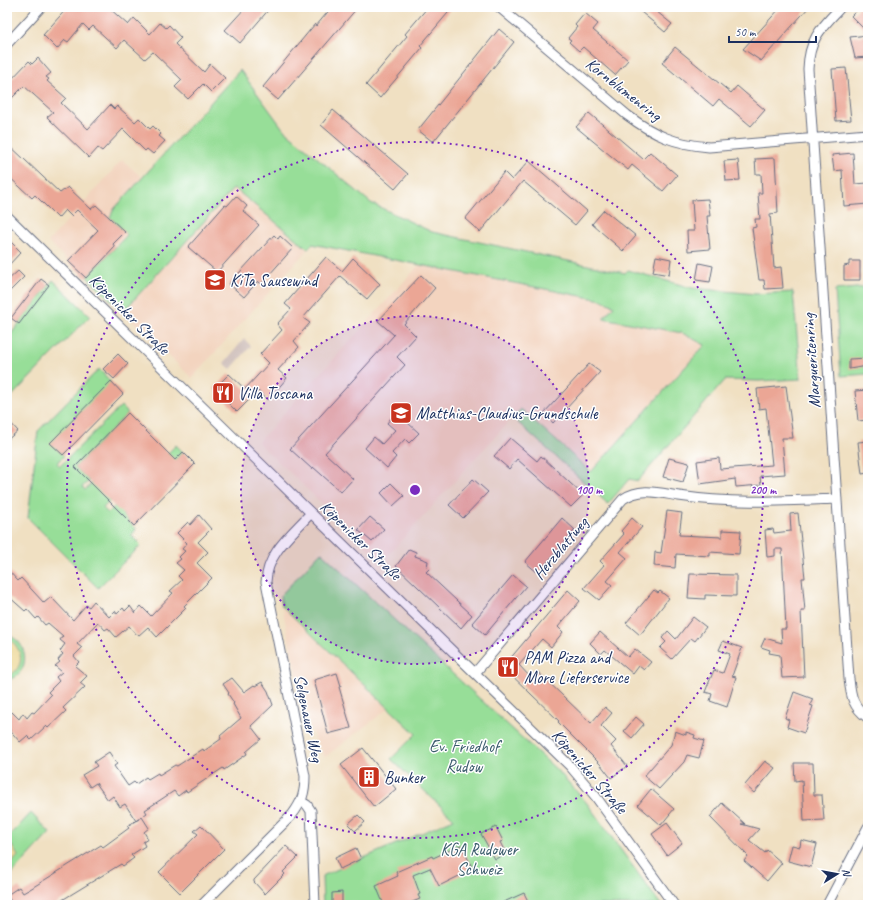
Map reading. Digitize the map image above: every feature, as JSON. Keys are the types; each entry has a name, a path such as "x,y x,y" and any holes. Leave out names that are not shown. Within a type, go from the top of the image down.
{"street":[{"path":"7,44 41,7"},
{"name":"Kornblumenring","path":"499,7 627,115 647,130 667,140 688,145 709,147 868,134"},
{"name":"Margueritenring","path":"841,7 820,28 813,39 808,69 851,698 855,706 868,718"},
{"name":"Köpenicker Straße","path":"7,216 310,514 570,766 596,797 674,905"},
{"name":"Herzblattweg","path":"475,673 623,499 629,495 646,491 722,501 758,502 837,499"},
{"name":"Selgenauer Weg","path":"202,905 292,816 302,802 305,792 305,776 266,582 266,570 276,552 310,514"},
{"path":"302,802 311,811 314,905"},
{"path":"827,905 868,827"}],"shaded area":[{"path":"122,160 143,178 114,209 128,235 86,278 48,242"},
{"name":"KiTa Sausewind","path":"234,188 308,249 192,378 123,312"},
{"name":"Matthias-Claudius-Grundschule","path":"419,265 602,300 614,306 604,318 682,333 705,345 591,472 520,409 382,562 258,442"},
{"path":"244,339 251,346 231,369 224,363"},
{"path":"282,606 389,708 325,757 315,740 303,707"}],"green space":[{"path":"240,70 284,130 371,203 432,232 625,273 628,270 692,288 756,294 793,292 801,379 759,381 725,380 638,481 629,479 608,504 513,418 521,409 591,472 705,345 682,333 603,318 614,306 602,300 312,244 308,249 234,188 123,312 87,277 127,235 110,217 114,209"},
{"path":"53,280 90,316 7,401 7,339"},
{"path":"868,287 868,374 841,376 835,290"},
{"path":"99,369 111,382 51,443 64,456 57,463 60,466 121,406 128,413 75,467 89,481 82,487 85,490 144,429 151,435 98,489 110,501 103,508 108,513 176,445 183,452 122,514 136,529 131,535 141,545 98,588 28,518 38,431"},
{"name":"Ev. Friedhof Rudow","path":"321,552 559,772 586,802 661,905 323,905 322,876 454,819 391,759 416,734 282,606 280,596"},
{"path":"7,635 15,638 20,644 25,658 24,665 20,672 15,677 7,680"},
{"path":"31,813 50,833 7,879 7,839"}],"sand":[{"path":"7,638 17,647 20,663 17,669 7,677"},
{"path":"12,846 18,856 7,868 7,849"}],"building":[{"path":"68,7 108,7 128,25 134,18 150,34 160,23 166,28 169,25 181,38 175,44 204,72 210,64 225,78 211,92 203,84 188,99 175,87 182,80 153,52 145,59 124,40 117,48 93,26 89,30 83,24 68,42 65,40 57,49 43,35"},
{"path":"246,7 271,7 240,43 225,30"},
{"path":"332,7 358,7 278,100 263,87 315,24 316,26"},
{"path":"428,7 453,7 420,46 422,48 380,98 366,85 407,36 405,34"},
{"path":"635,7 651,7 672,24 665,32"},
{"path":"781,7 809,7 761,61 743,49"},
{"path":"860,7 868,7 868,33 851,16"},
{"path":"585,13 598,24 593,30 628,60 615,75 583,47 579,51 569,42 571,40 568,38 577,27 575,25"},
{"path":"499,29 514,42 433,142 418,130"},
{"path":"868,35 868,57 855,58 850,37"},
{"path":"675,47 731,93 737,86 765,110 751,126 719,99 713,106 662,63"},
{"path":"38,58 51,73 46,77 49,79 47,81 66,98 61,103 88,129 110,105 114,109 117,106 135,122 139,118 150,129 153,126 161,134 159,136 165,141 153,154 147,149 145,151 123,129 102,151 98,148 89,158 47,117 53,112 24,86 7,103 7,84 29,61 32,64"},
{"path":"846,68 851,120 836,121 832,69"},
{"path":"333,110 408,174 395,189 321,125"},
{"path":"589,113 643,159 650,152 677,175 663,191 632,165 628,170 576,127"},
{"path":"7,143 60,193 68,187 91,209 96,205 125,232 113,244 115,247 86,278 68,261 98,230 77,210 71,216 65,210 58,218 35,195 32,198 7,175"},
{"path":"853,153 855,184 868,183 868,204 844,206 842,170 834,171 832,155"},
{"path":"775,158 778,213 770,214 774,268 781,267 783,288 765,289 764,280 759,280 752,228 756,227 755,219 760,219 758,193 762,193 761,174 756,174 755,159"},
{"path":"738,160 740,180 726,181 724,161"},
{"path":"529,161 587,211 575,225 523,181 480,232 465,219 504,172 512,180"},
{"path":"236,196 247,206 243,211 259,225 217,272 188,247 225,205 227,206"},
{"path":"708,199 710,216 707,216 710,249 688,251 687,231 694,231 692,200"},
{"path":"604,210 636,236 623,251 592,224"},
{"path":"274,235 278,239 280,236 293,248 261,284 258,281 244,297 229,284"},
{"path":"7,238 21,252 7,267"},
{"path":"656,256 671,259 669,275 653,272"},
{"path":"326,257 342,271 353,258 380,284 367,299 340,276 303,318 310,323 294,341 299,347 278,370 287,378 268,400 258,391 237,412 214,389 229,374 245,389 269,363 260,354 282,330 277,324 291,309 285,304"},
{"path":"849,261 860,261 860,280 844,280 844,266 849,265"},
{"path":"699,263 713,266 710,282 696,280"},
{"path":"18,271 24,277 7,294 7,281"},
{"path":"421,275 435,288 404,324 416,336 397,357 405,365 325,453 353,479 341,492 290,449 394,335 378,321"},
{"path":"41,279 49,285 19,324 11,318"},
{"path":"118,354 128,364 114,379 103,369"},
{"path":"868,358 868,366 849,369 849,359"},
{"path":"589,364 600,372 553,423 544,413"},
{"path":"111,381 123,394 63,455 50,443"},
{"path":"786,386 793,438 782,438 785,474 760,476 761,485 736,487 735,479 700,484 697,461 719,458 720,469 772,465 766,408 759,409 757,389"},
{"path":"868,390 868,420 858,421 855,391"},
{"path":"396,412 419,433 409,443 405,439 392,453 396,457 387,468 365,448 374,437 382,444 395,430 387,423"},
{"path":"128,413 175,460 183,452 195,464 134,526 75,467"},
{"path":"7,419 18,431 7,440"},
{"path":"510,438 537,461 541,456 583,495 571,507 517,459 509,469 494,456"},
{"path":"868,441 868,473 862,474 858,442"},
{"path":"669,458 689,463 683,482 663,477"},
{"path":"473,479 488,492 463,518 449,505"},
{"path":"391,483 404,496 393,506 381,493"},
{"path":"667,511 682,513 679,535 722,537 722,530 741,531 739,554 710,552 710,556 676,554 675,568 654,566 655,552 661,553"},
{"path":"798,513 805,578 802,578 805,611 801,611 804,677 782,678 780,655 769,653 770,650 761,647 765,638 782,643 781,629 786,629 782,549 775,549 775,556 767,557 765,530 773,529 774,533 791,531 790,514"},
{"path":"199,515 211,529 198,542 208,552 197,563 212,578 184,606 186,608 157,637 148,627 138,636 129,626 116,637 108,628 105,630 98,622 77,644 82,648 74,656 79,662 75,666 87,676 80,683 85,687 63,708 66,711 48,728 46,726 31,740 27,736 20,742 7,727 7,717 12,712 19,719 23,713 27,718 32,712 34,713 51,695 48,692 59,681 56,677 62,672 55,666 60,662 58,660 63,654 60,651 65,644 60,640 63,636 48,623 45,625 38,617 36,619 27,609 25,611 7,595 7,569 18,581 21,578 44,603 51,597 73,620 86,605 89,607 94,601 109,617 115,611 117,614 123,608 125,611 130,606 135,613 141,606 151,616 173,593 170,591 182,580 178,576 184,570 176,563 181,559 179,557 185,551 182,549 187,543 177,533 188,522 190,525"},
{"path":"370,517 384,529 372,542 358,530"},
{"path":"562,518 575,530 538,573 525,562"},
{"path":"632,518 642,527 620,552 627,558 607,581 612,585 599,600 584,588 604,565 600,561 624,534 621,531"},
{"path":"409,549 416,552 415,556 428,561 427,567 429,569 426,572 472,615 461,628 396,566"},
{"path":"690,574 736,575 736,596 705,595 705,599 688,598"},
{"path":"513,575 526,586 485,635 472,623"},
{"path":"568,590 580,601 558,627 563,632 551,647 542,639 519,665 531,678 537,671 591,723 605,707 612,713 601,726 616,741 611,746 627,766 611,778 601,765 558,722 559,721 503,667"},
{"path":"654,590 658,593 660,591 669,598 640,635 626,623"},
{"path":"693,617 706,627 695,641 691,638 672,659 660,648 666,642 662,638 668,631 676,639"},
{"path":"600,632 628,657 635,649 651,662 644,670 639,666 633,674 605,650 601,654 590,643"},
{"path":"723,641 742,648 732,676 736,677 727,707 710,701 712,694 705,692 714,670 723,673 730,654 719,650"},
{"path":"337,673 341,686 339,687 351,728 328,734 314,680"},
{"path":"232,678 244,692 254,685 255,686 262,682 268,691 273,705 251,726 261,739 246,752 247,754 224,770 223,768 187,792 186,790 178,796 174,791 145,810 147,813 136,821 125,804 120,807 113,796 108,800 96,783 90,787 82,775 97,766 94,762 109,752 117,764 114,766 128,786 134,782 136,784 146,777 148,779 158,773 159,775 175,765 177,766 203,749 204,751 221,739 220,736 241,718 223,684"},
{"path":"794,692 813,699 810,705 813,706 804,733 787,727 789,720 785,718"},
{"path":"636,717 644,724 632,738 624,731"},
{"path":"675,731 686,735 686,732 695,735 694,738 704,741 699,758 687,755 684,762 659,789 644,776 671,745"},
{"name":"Bunker","path":"363,748 396,789 374,807 341,765"},
{"path":"765,761 775,768 754,793 745,785"},
{"path":"794,763 813,763 814,795 822,795 824,820 804,821 802,780 795,781"},
{"path":"651,789 674,809 661,825 638,805"},
{"path":"722,803 745,824 741,824 759,829 749,840 765,853 767,850 782,863 767,881 744,861 748,856 710,817"},
{"path":"358,815 365,822 355,831 348,824"},
{"path":"142,817 149,828 144,832 148,839 143,842 145,846 131,855 134,858 123,866 121,864 54,905 13,905 7,895 19,887 23,893 101,845 103,847 129,828 127,826"},
{"path":"667,823 682,843 667,855 652,834"},
{"path":"201,825 224,849 180,893 159,872 198,834 194,831"},
{"path":"496,827 503,841 500,842 506,854 495,859 481,834"},
{"path":"801,840 817,844 811,867 788,861 792,845 800,847"},
{"path":"461,845 473,869 439,886 430,868 413,875 420,894 418,895 420,899 405,905 384,905 376,886 398,876 396,872 432,856 433,858"},
{"path":"286,846 298,857 283,872 285,874 265,894 254,882 254,880"},
{"path":"356,848 361,859 340,869 335,858"},
{"path":"342,892 342,905 332,905 332,893"},
{"path":"524,893 528,901 519,905 497,905"}],"place":[{"name":"KiTa Sausewind","path":"215,280"},
{"name":"Villa Toscana","path":"223,393"},
{"name":"Matthias-Claudius-Grundschule","path":"401,413"},
{"name":"PAM Pizza and More Lieferservice","path":"508,667"},
{"name":"Bunker","path":"369,777"}],"park label":[{"name":"KGA Rudower Schweiz","path":"479,859"}]}
